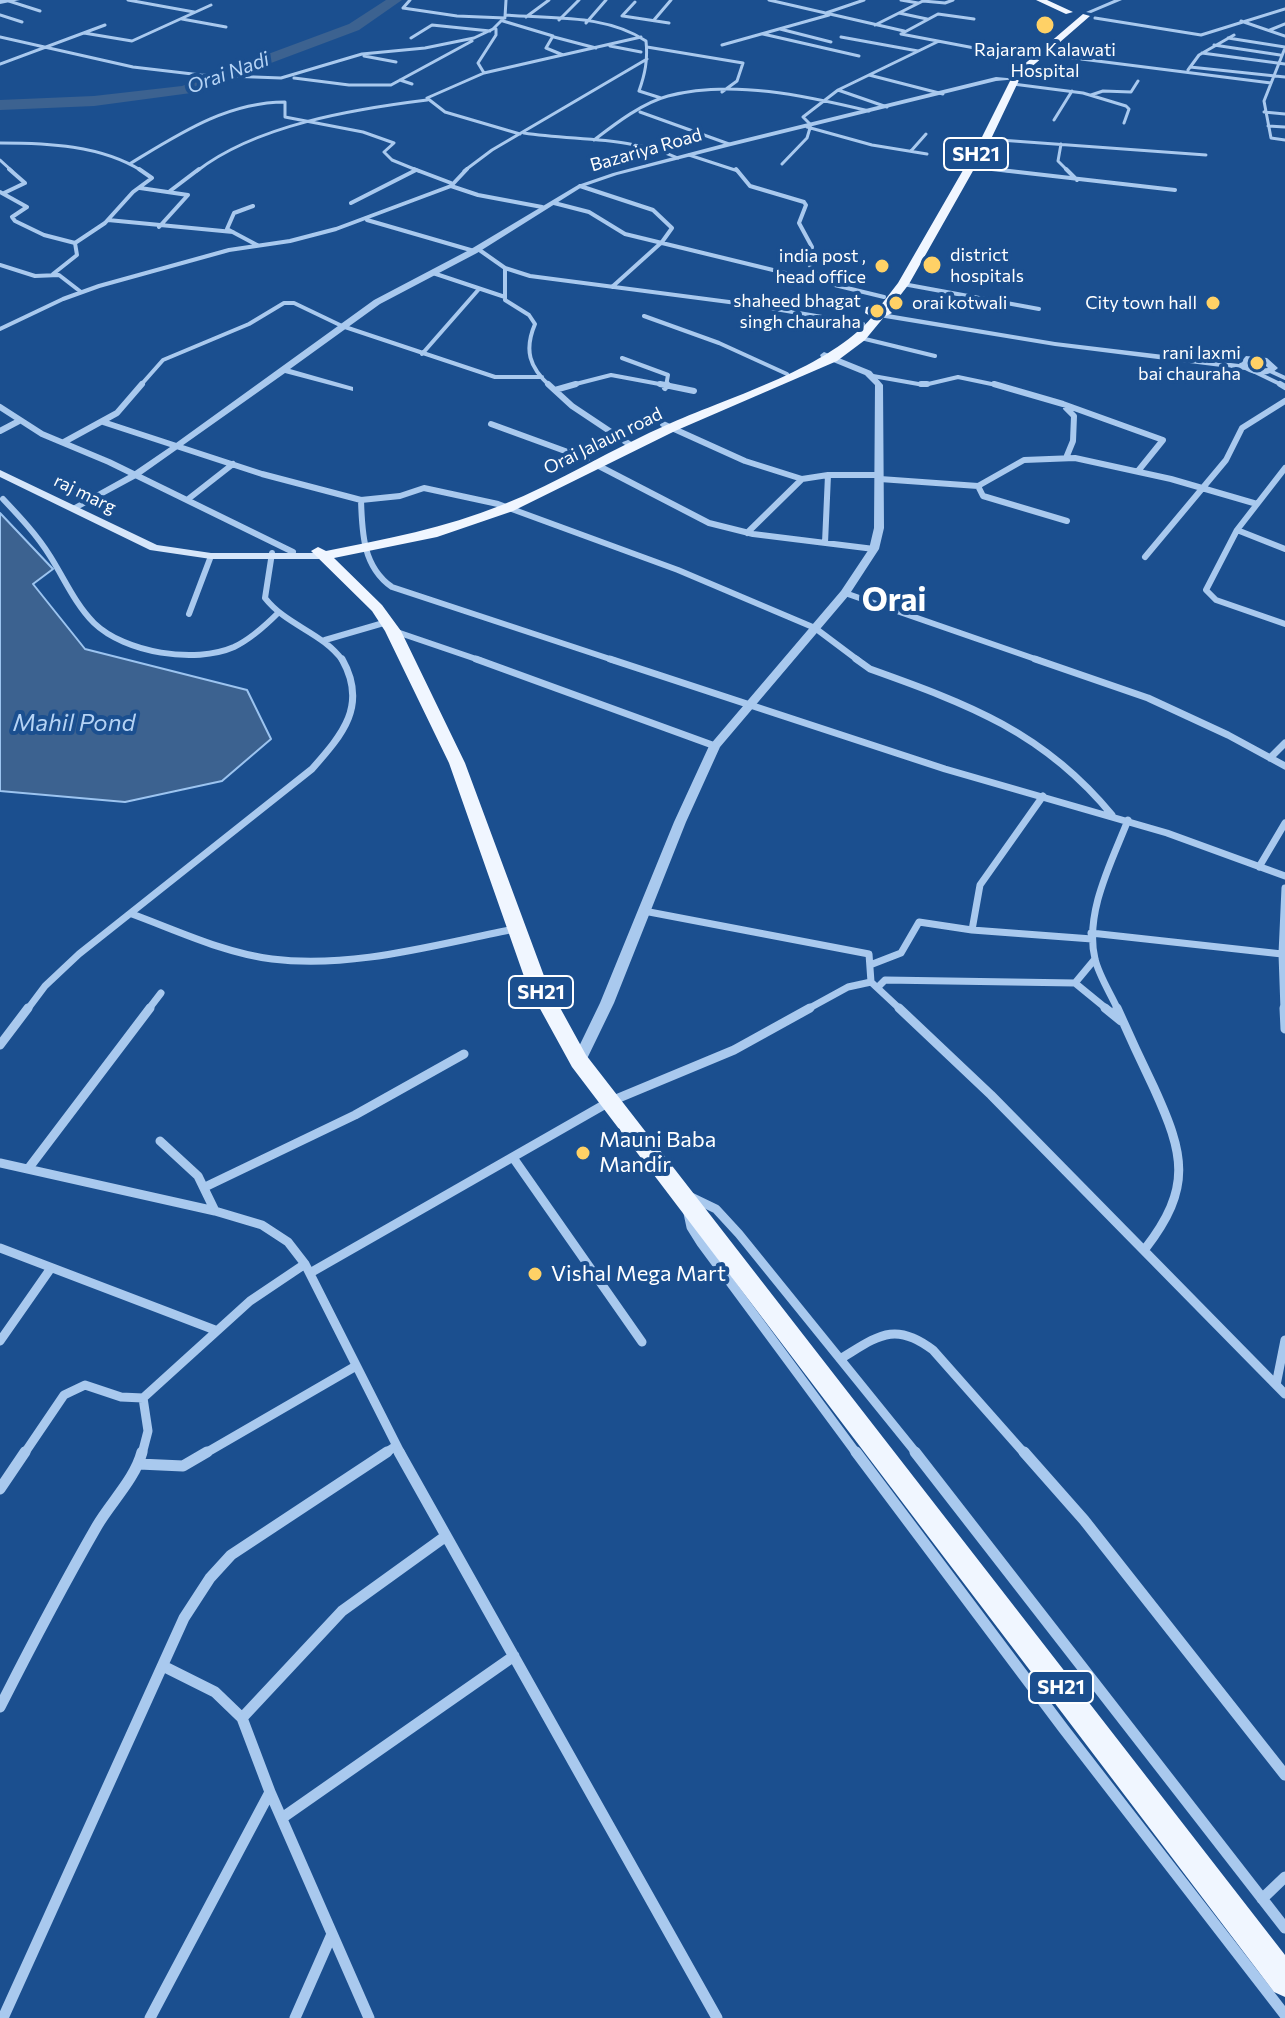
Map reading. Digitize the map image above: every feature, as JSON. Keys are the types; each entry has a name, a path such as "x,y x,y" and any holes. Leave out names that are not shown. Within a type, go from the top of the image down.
{"main road":[{"path":"1040,0 1081,15"},
{"path":"1047,0 1081,15"},
{"path":"876,315 1013,81 1033,55 1081,15"},
{"name":"Orai Jalaun road","path":"726,400 828,356 876,315 903,284 986,139 1013,81"},
{"name":"Orai Jalaun road","path":"320,553 432,534 503,506 666,426 828,356"},
{"name":"raj marg","path":"0,473 154,548"},
{"path":"154,548 272,556 293,552 320,553"},
{"path":"154,548 211,556 320,553"},
{"name":"SH21","path":"320,553 377,608 390,627 457,763 537,985 579,1061 1285,1981"}],"street":[{"path":"0,2 17,0"},
{"path":"128,0 195,12"},
{"path":"410,0 403,8 457,16 559,20 634,31 647,47 648,72 639,91 661,98 722,93 821,101 869,111"},
{"path":"0,37 99,61 196,75 292,77 349,85 391,85 494,30 505,18 506,0"},
{"path":"526,17 549,0"},
{"path":"559,20 579,0"},
{"path":"586,23 606,0"},
{"path":"654,20 671,0"},
{"path":"769,0 904,31 941,13 974,19"},
{"path":"722,45 828,14 864,0"},
{"path":"901,0 918,3 953,0"},
{"path":"1081,15 1119,0"},
{"path":"9,1 40,11"},
{"path":"608,25 623,16 635,2"},
{"path":"874,26 918,3"},
{"path":"84,33 132,41 211,5"},
{"path":"1081,15 1196,35 1285,9"},
{"path":"898,13 927,19"},
{"path":"0,15 22,22"},
{"path":"623,16 669,23"},
{"path":"505,18 554,37 598,49"},
{"path":"181,19 226,27"},
{"path":"1240,21 1285,36"},
{"path":"820,47 867,24"},
{"path":"1269,30 1285,24"},
{"path":"0,64 105,25"},
{"path":"411,38 432,25 494,30"},
{"path":"779,29 831,42"},
{"path":"484,73 478,63 496,35 494,30"},
{"path":"904,31 901,34 904,37 938,42 1271,83"},
{"path":"762,34 859,56"},
{"path":"1187,72 1202,53 1234,35"},
{"path":"554,37 546,48 565,55"},
{"path":"170,191 216,156 304,122 377,106 427,100 455,83 484,73 641,37"},
{"path":"841,37 918,51"},
{"path":"292,77 359,55 476,38"},
{"path":"1227,38 1285,47 1264,101 1272,139 1285,140"},
{"path":"782,164 807,138 809,127 803,117 821,101 938,42"},
{"path":"1214,45 1280,55"},
{"path":"609,46 641,52"},
{"path":"647,47 743,63 737,81 722,93"},
{"path":"1202,53 1285,64"},
{"path":"359,55 396,62"},
{"path":"0,329 81,292 229,250 290,241 366,220 451,184 492,150 647,59"},
{"path":"1190,67 1285,77"},
{"path":"868,75 943,94"},
{"name":"Bazariya Road","path":"74,508 135,475 390,294 476,250 580,186 729,144 809,127 996,79 1013,81"},
{"path":"400,80 412,84"},
{"path":"1013,81 1072,91 1129,108 1124,123"},
{"path":"1090,96 1103,91 1131,92 1138,81"},
{"path":"838,90 887,107"},
{"path":"1054,120 1072,91"},
{"path":"594,140 617,122 661,98"},
{"path":"131,163 192,128 264,99 285,102 285,117 363,132 394,143 384,152 392,160 478,195 542,207"},
{"path":"427,100 445,112 522,134 594,140 664,152 678,158"},
{"path":"640,112 729,144"},
{"path":"1264,112 1285,114"},
{"path":"1268,126 1285,127"},
{"path":"809,127 872,145 927,154"},
{"path":"911,151 926,134"},
{"path":"986,139 1206,155"},
{"path":"0,143 48,145 131,163 152,178 108,220 75,243 44,235 11,219 0,219"},
{"path":"1061,144 1058,161 1077,180"},
{"path":"689,155 736,168 750,186 804,202 806,205 799,223 812,247 808,263 818,276 815,281"},
{"path":"0,160 24,181 23,185 2,193"},
{"path":"969,166 1175,190"},
{"path":"351,203 416,170"},
{"path":"580,186 653,210 672,228 662,242 612,287"},
{"path":"139,188 188,195 159,227"},
{"path":"2,193 27,207 11,219"},
{"path":"554,203 589,212 617,231 815,281 876,315 935,356"},
{"path":"253,206 234,213 227,229 257,245"},
{"path":"108,220 233,232"},
{"path":"366,220 476,250 505,268 530,276 876,315 1055,344 1248,366 1285,387"},
{"path":"53,274 77,255 75,243"},
{"path":"0,265 35,276 53,274 65,278 81,292"},
{"path":"505,268 505,297 508,304 533,320 527,353 542,377 628,444"},
{"path":"433,273 505,297"},
{"path":"903,284 1039,309"},
{"path":"422,354 479,289"},
{"path":"64,442 103,422 128,401 163,360 249,324 278,305 294,303 342,326 495,377 542,377"},
{"path":"644,316 719,343 787,374"},
{"path":"828,356 873,376 924,385 950,377 965,377 1063,404 1163,440 1138,471"},
{"path":"622,358 668,375 665,388"},
{"path":"1248,366 1259,358 1285,378"},
{"path":"1271,367 1285,364"},
{"path":"282,369 350,389"},
{"path":"555,390 611,375 665,388 694,391"},
{"path":"579,1061 607,1003 680,822 715,746 845,593 874,549 879,528 880,477 879,385 873,376"},
{"path":"1145,557 1226,460 1242,428 1285,401"},
{"path":"1063,404 1074,416 1073,441 1066,458"},
{"path":"0,407 19,421 293,552"},
{"path":"0,431 19,421"},
{"path":"103,422 308,488 361,500 400,496 424,488 503,506 678,570 815,628 870,669 987,714 1066,765 1085,782 1112,815"},
{"path":"491,424 591,461 709,523 747,533 874,549"},
{"path":"666,426 745,461 802,479 828,475 880,477 978,486 1024,460 1066,458 1138,471 1257,504"},
{"path":"187,500 233,464"},
{"path":"1285,468 1237,530 1206,590 1216,600 1285,624"},
{"path":"825,543 828,475"},
{"path":"747,533 802,479"},
{"path":"978,486 983,496 1067,521"},
{"path":"3,499 42,544 82,607 112,637 160,651 190,654 220,651 237,647 254,637 278,613"},
{"path":"361,500 366,547 373,573 392,587 945,769 1128,820 1285,876"},
{"path":"1237,530 1285,549"},
{"path":"189,614 211,556"},
{"path":"0,1045 4,1031 79,954 312,769 339,742 355,705 356,687 345,665 325,640 286,621 265,598 272,556"},
{"path":"845,593 1148,698 1285,766"},
{"path":"325,640 390,627 715,746"},
{"path":"1270,758 1285,743"},
{"path":"972,930 980,885 1043,796"},
{"path":"1128,820 1095,910 1092,936 1095,959 1176,1137 1181,1167 1172,1207 1163,1227 1145,1249"},
{"path":"1259,867 1285,823"},
{"path":"1285,888 1282,954 1285,1029"},
{"path":"644,911 869,954 875,985 1145,1249 1285,1394"},
{"path":"132,914 241,952 296,961 340,960 515,929"},
{"path":"870,965 901,953 919,922 972,930 1185,941 1282,954"},
{"path":"1075,983 1095,959"},
{"path":"0,1489 64,1395 73,1388 83,1384 99,1386 120,1398 143,1398 250,1301 514,1159 609,1102 734,1050 859,982 875,985 885,980 1075,983 1121,1021"},
{"path":"28,1169 161,993"},
{"path":"205,1187 355,1115 464,1054"},
{"path":"160,1141 198,1176 215,1211"},
{"path":"514,1159 642,1342"},
{"path":"0,1163 215,1211 262,1225 288,1242 308,1269 396,1446 717,2018"},
{"path":"684,1198 716,1209 840,1359 1285,1928"},
{"path":"684,1198 691,1227 701,1243 880,1488 1144,1836 1285,2015"},
{"path":"0,1248 215,1330"},
{"path":"0,1341 51,1268"},
{"path":"840,1359 878,1337 896,1332 911,1334 933,1350 1084,1520 1285,1775"},
{"path":"1276,1385 1285,1340"},
{"path":"139,1464 183,1466 356,1366"},
{"path":"0,1707 65,1581 105,1512 139,1464 148,1431 143,1398"},
{"path":"3,2018 184,1618 210,1578 231,1555 396,1446"},
{"path":"242,1718 342,1611 446,1536"},
{"path":"282,1818 514,1656"},
{"path":"163,1666 215,1692 242,1718 270,1792 369,2018"},
{"path":"150,2018 270,1792"},
{"path":"1262,1899 1285,1877"},
{"path":"295,2018 332,1934"}],"water":[{"name":"Mahil Pond","path":"0,513 53,569 33,584 85,649 247,690 271,739 222,781 125,802 0,791"}],"waterway":[{"name":"Orai Nadi","path":"0,105 94,101 185,90 354,27 395,0"}],"place":[{"name":"Rajaram Kalawati Hospital","path":"1045,25"},
{"name":"district hospitals","path":"932,265"},
{"name":"india post , head office","path":"882,266"},
{"name":"orai kotwali","path":"896,303"},
{"name":"City town hall","path":"1213,303"},
{"name":"shaheed bhagat singh chauraha","path":"877,311"},
{"name":"rani laxmi bai chauraha","path":"1257,363"},
{"name":"Mauni Baba Mandir","path":"583,1153"},
{"name":"Vishal Mega Mart","path":"535,1274"}],"district":[{"name":"Orai","path":"894,600"}]}
